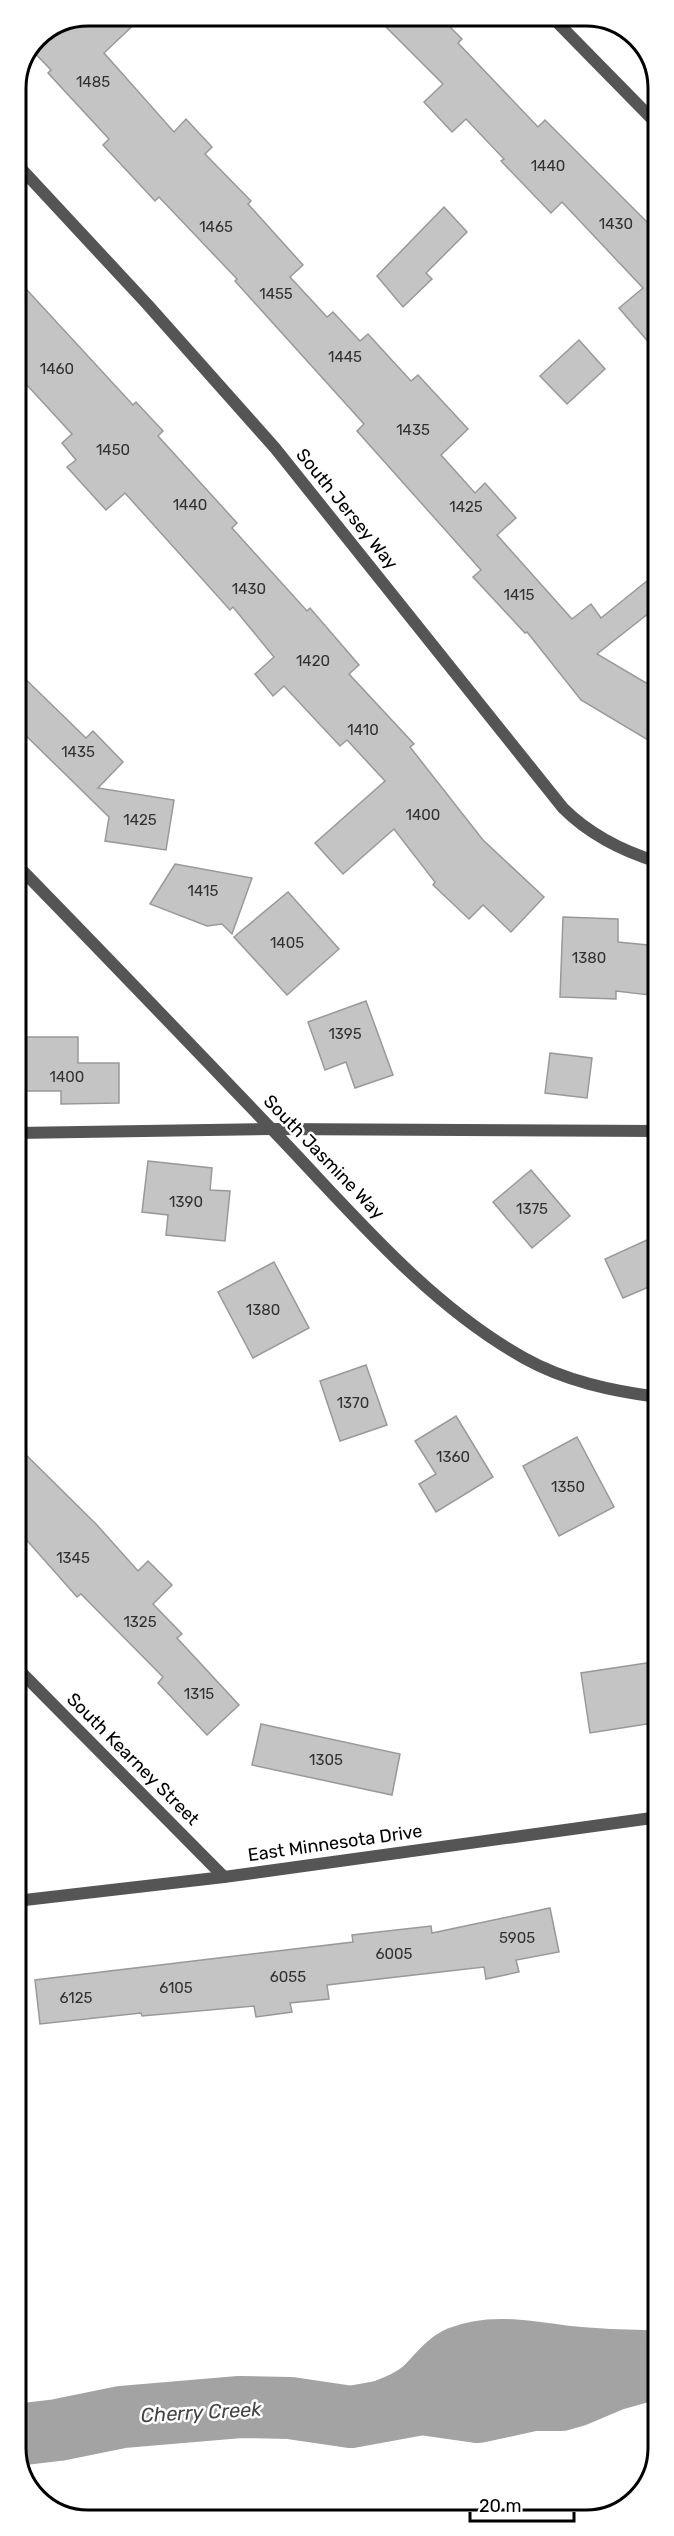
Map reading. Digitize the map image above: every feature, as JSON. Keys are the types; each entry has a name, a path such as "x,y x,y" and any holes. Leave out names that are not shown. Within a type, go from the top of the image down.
{"street":[{"path":"561,26 648,115"},
{"name":"South Jersey Way","path":"26,174 147,304 275,448 563,808 604,840 648,859"},
{"name":"South Jasmine Way","path":"26,874 408,1269 477,1328 542,1367 624,1393 648,1396"},
{"path":"26,1132 272,1129 648,1131"},
{"name":"South Kearney Street","path":"26,1677 224,1876"},
{"name":"East Minnesota Drive","path":"26,1900 224,1876 648,1818"}],"building":[{"path":"88,26 132,26 104,53 174,132 186,119 212,147 205,154 251,201 248,204 303,265 290,277 327,317 333,312 360,341 368,334 411,381 418,375 468,429 441,455 475,493 485,483 516,518 497,535 572,619 591,604 601,618 648,580 648,614 597,654 648,684 648,740 581,700 527,632 525,633 473,577 481,570 357,431 364,424 235,281 237,279 159,197 155,201 103,145 109,139 48,73 51,70 36,54 53,36 64,30"},
{"path":"385,26 449,26 462,39 458,43 538,127 545,120 648,223 648,341 619,308 643,288 562,202 551,213 501,161 504,159 466,119 452,132 424,102 443,84"},
{"path":"444,207 467,232 426,273 432,279 403,307 377,276"},
{"path":"26,289 133,405 136,402 163,431 158,436 237,523 232,528 307,611 310,608 359,665 349,674 414,744 410,747 483,840 544,897 511,932 483,905 469,919 433,885 435,882 394,829 343,874 315,843 385,781 347,740 340,746 284,686 273,696 255,674 274,657 233,607 230,610 125,493 106,510 67,467 76,460 62,443 72,434 26,384"},
{"path":"579,340 605,369 567,404 540,376"},
{"path":"26,680 86,738 93,731 123,762 98,788 174,800 166,850 105,841 109,817 26,736"},
{"path":"175,864 252,878 232,934 222,924 207,926 150,904"},
{"path":"288,892 339,949 287,995 234,937"},
{"path":"563,917 618,919 618,942 648,945 648,995 616,991 616,999 560,997"},
{"path":"366,1001 393,1075 355,1088 346,1062 325,1070 308,1022"},
{"path":"26,1037 78,1037 78,1063 119,1063 119,1103 61,1104 61,1091 26,1091"},
{"path":"550,1053 592,1058 587,1098 545,1093"},
{"path":"148,1161 212,1168 210,1190 230,1191 225,1241 166,1235 168,1215 142,1212"},
{"path":"531,1170 570,1216 532,1248 493,1202"},
{"path":"648,1240 648,1287 623,1298 605,1259"},
{"path":"274,1262 309,1328 253,1358 218,1292"},
{"path":"366,1365 387,1425 340,1441 320,1381"},
{"path":"456,1416 493,1477 436,1512 419,1484 436,1474 415,1441"},
{"path":"577,1437 614,1507 559,1536 523,1466"},
{"path":"26,1455 96,1524 138,1571 148,1561 172,1585 153,1604 182,1634 177,1638 239,1705 207,1735 158,1683 163,1677 81,1594 77,1597 26,1539"},
{"path":"648,1663 648,1724 590,1733 581,1673"},
{"path":"261,1724 400,1754 392,1795 252,1765"},
{"path":"550,1908 559,1952 516,1960 519,1972 486,1979 484,1967 327,1985 329,1999 290,2003 292,2012 256,2017 254,2006 142,2016 141,2013 40,2024 35,1980 353,1942 352,1935 431,1926 432,1933"}],"waterway":[{"name":"Cherry Creek","path":"386,2410 418,2394 454,2360 489,2350 587,2359 644,2361"},
{"name":"Cherry Creek","path":"26,2434 122,2417 240,2407 290,2408 351,2417 422,2404 478,2412 533,2400 561,2400 613,2380 648,2370"}]}
